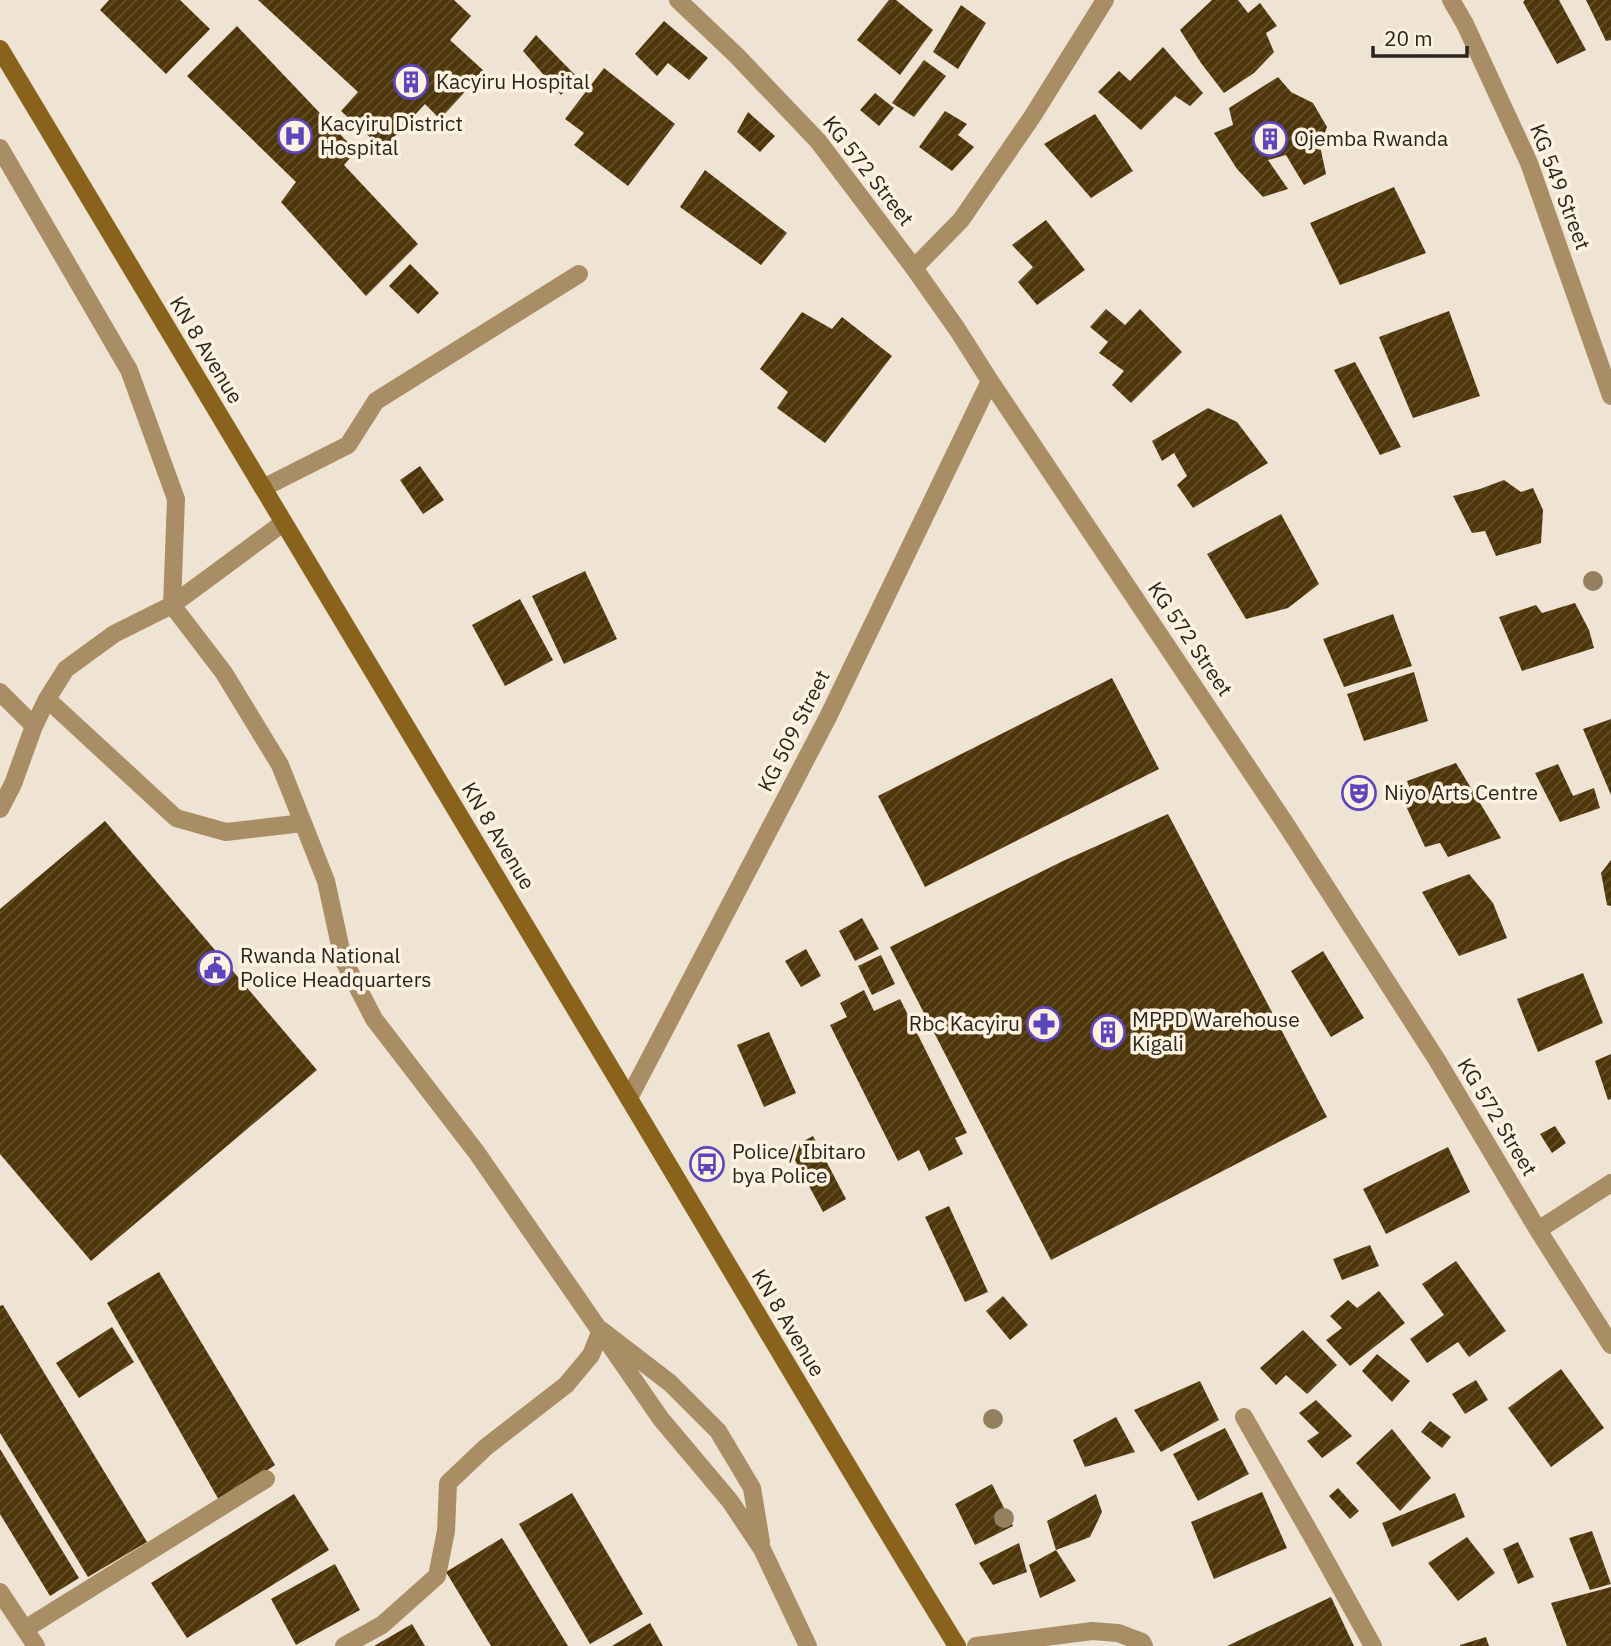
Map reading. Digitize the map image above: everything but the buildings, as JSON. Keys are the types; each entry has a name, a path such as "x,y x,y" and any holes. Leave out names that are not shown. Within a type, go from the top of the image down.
{"main road":[{"name":"KN 8 Avenue","path":"0,49 629,1098 866,1499 957,1646"}],"street":[{"name":"KG 572 Street","path":"678,0 736,55 818,141 957,329 1285,823 1437,1060 1538,1230 1611,1345"},
{"path":"914,268 961,220 1032,117 1105,0"},
{"name":"KG 549 Street","path":"1451,0 1465,24 1529,163 1611,396"},
{"path":"0,148 129,370 176,499 172,605 224,673 280,765 326,881 343,959 374,1019 477,1153 661,1419 730,1501 762,1549 808,1646"},
{"path":"262,488 348,445 376,401 579,274"},
{"name":"KG 509 Street","path":"629,1098 828,717 990,381"},
{"path":"0,809 13,784 34,726 66,669 114,634 172,605 283,523"},
{"path":"0,692 34,726"},
{"path":"47,699 176,818 226,832 303,824"},
{"path":"1538,1230 1611,1183"},
{"path":"601,1330 670,1383 718,1431 752,1488 762,1549"},
{"path":"344,1646 382,1625 437,1576 446,1531 448,1483 486,1447 566,1385 591,1355 601,1330"},
{"path":"1244,1417 1373,1646"},
{"path":"25,1629 266,1479"},
{"path":"0,1592 36,1646"},
{"path":"976,1646 1092,1631 1118,1633 1142,1642 1144,1646"}],"place":[{"name":"Kacyiru Hospital","path":"411,82"},
{"name":"Kacyiru District Hospital","path":"295,136"},
{"name":"Ojemba Rwanda","path":"1270,139"},
{"name":"Niyo Arts Centre","path":"1359,793"},
{"name":"Rwanda National Police Headquarters","path":"215,968"},
{"name":"Rbc Kacyiru","path":"1044,1024"},
{"name":"MPPD Warehouse Kigali","path":"1108,1032"},
{"name":"Police/ Ibitaro bya Police","path":"707,1164"}]}
